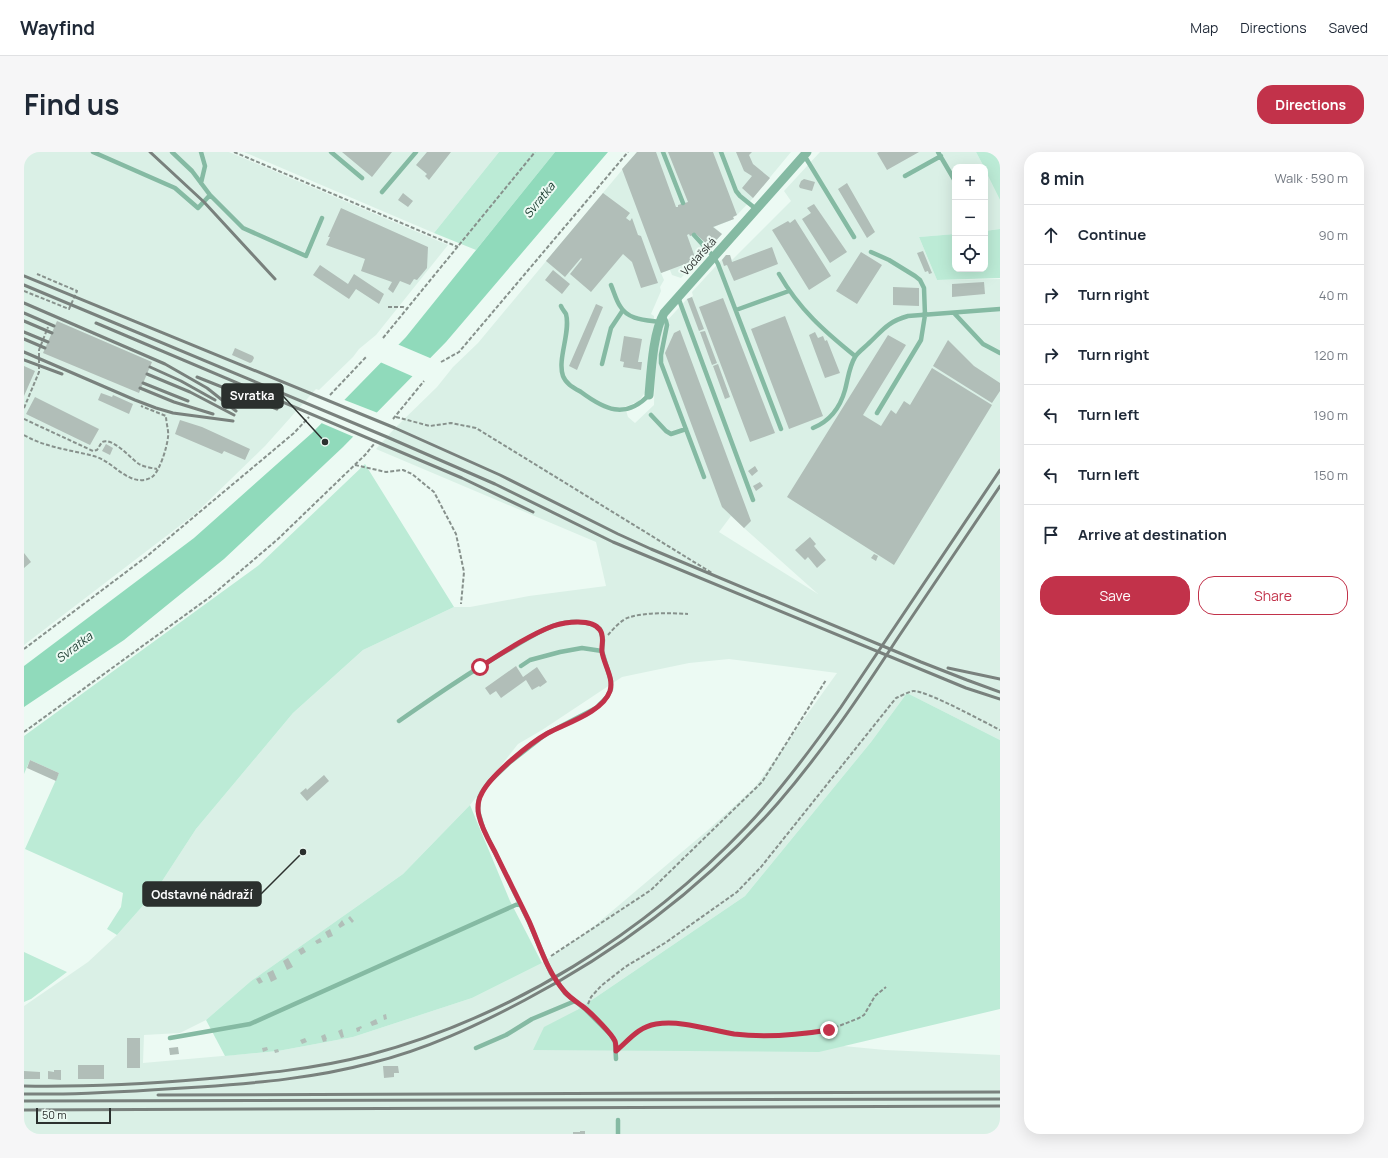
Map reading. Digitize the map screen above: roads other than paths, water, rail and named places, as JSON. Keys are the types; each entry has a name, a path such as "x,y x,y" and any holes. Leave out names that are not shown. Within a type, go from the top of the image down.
{"street":[{"name":"Vodařská","path":"649,396 652,360 661,319 678,297 805,153"}],"lane":[{"path":"93,152 175,188 198,208 210,195"},
{"path":"172,152 192,171 210,195 243,228 306,256 322,218"},
{"path":"201,152 206,166 201,183"},
{"path":"331,152 362,178"},
{"path":"382,192 416,152"},
{"path":"664,152 683,203"},
{"path":"721,152 736,191 756,209"},
{"path":"805,153 854,237"},
{"path":"905,176 940,154 952,176"},
{"path":"694,234 714,257 718,264 781,429"},
{"path":"871,252 889,260 920,280 924,288 925,315 922,340 877,413"},
{"path":"779,274 789,291 815,322 855,356"},
{"path":"612,285 620,306 634,319 661,319 666,321 667,326 661,359 704,477"},
{"path":"736,310 789,291"},
{"path":"678,297 754,500"},
{"path":"561,306 566,314 562,375 566,382 597,404 614,410 632,408 639,405 649,396"},
{"path":"813,428 830,419 841,401 846,389 848,376 855,356 886,326 897,319 908,316 1000,309"},
{"path":"602,364 611,328 623,310"},
{"path":"954,313 982,344 1000,353"},
{"path":"651,415 666,431 671,434 686,429"},
{"path":"399,721 480,667 553,626 579,622 590,623 600,629 603,640 602,651 611,681 611,689 607,697 596,708 546,734 509,763 489,782 479,798 478,811 483,828 529,922 544,960 551,973 565,993 585,1009 611,1035 615,1042 616,1060"},
{"path":"521,666 530,660 560,652 582,648 602,651"},
{"path":"170,1038 250,1024 520,903"},
{"path":"476,1048 506,1035 532,1019 575,1001"},
{"path":"618,1120 618,1134"}],"water":[{"path":"555,152 608,152 446,342 343,447 224,559 124,640 24,707 24,666 194,538 312,433 406,337"}],"railway":[{"path":"150,152 204,202 275,279"},
{"path":"24,276 395,428 500,475 651,549 921,662 1000,692"},
{"path":"24,285 387,437 495,484 613,542 966,688 1000,699"},
{"path":"24,303 165,364 207,388 236,411"},
{"path":"24,313 54,326"},
{"path":"24,321 52,333"},
{"path":"96,323 462,478 533,512"},
{"path":"24,332 48,342"},
{"path":"24,339 45,348"},
{"path":"24,352 156,408 173,413 233,421"},
{"path":"24,360 62,374"},
{"path":"150,367 181,381 215,400"},
{"path":"147,374 190,392 234,415"},
{"path":"197,377 277,409"},
{"path":"143,383 188,401"},
{"path":"140,388 174,402 213,414"},
{"path":"24,1086 114,1085 204,1079 287,1070 349,1060 422,1039 474,1018 525,994 573,966 620,935 665,902 707,865 747,826 772,798 808,753 841,707 1000,470"},
{"path":"63,1094 264,1082 329,1073 391,1058 431,1044 488,1019 560,981 595,960 628,937 692,888 751,833 778,803 810,764 855,702 1000,486"},
{"path":"948,668 1000,679"},
{"path":"158,1095 1000,1092"},
{"path":"24,1094 68,1094"},
{"path":"24,1101 1000,1099"},
{"path":"24,1110 1000,1106"}],"place":[{"name":"Svratka","path":"325,442"},
{"name":"Odstavné nádraží","path":"303,852"}]}
